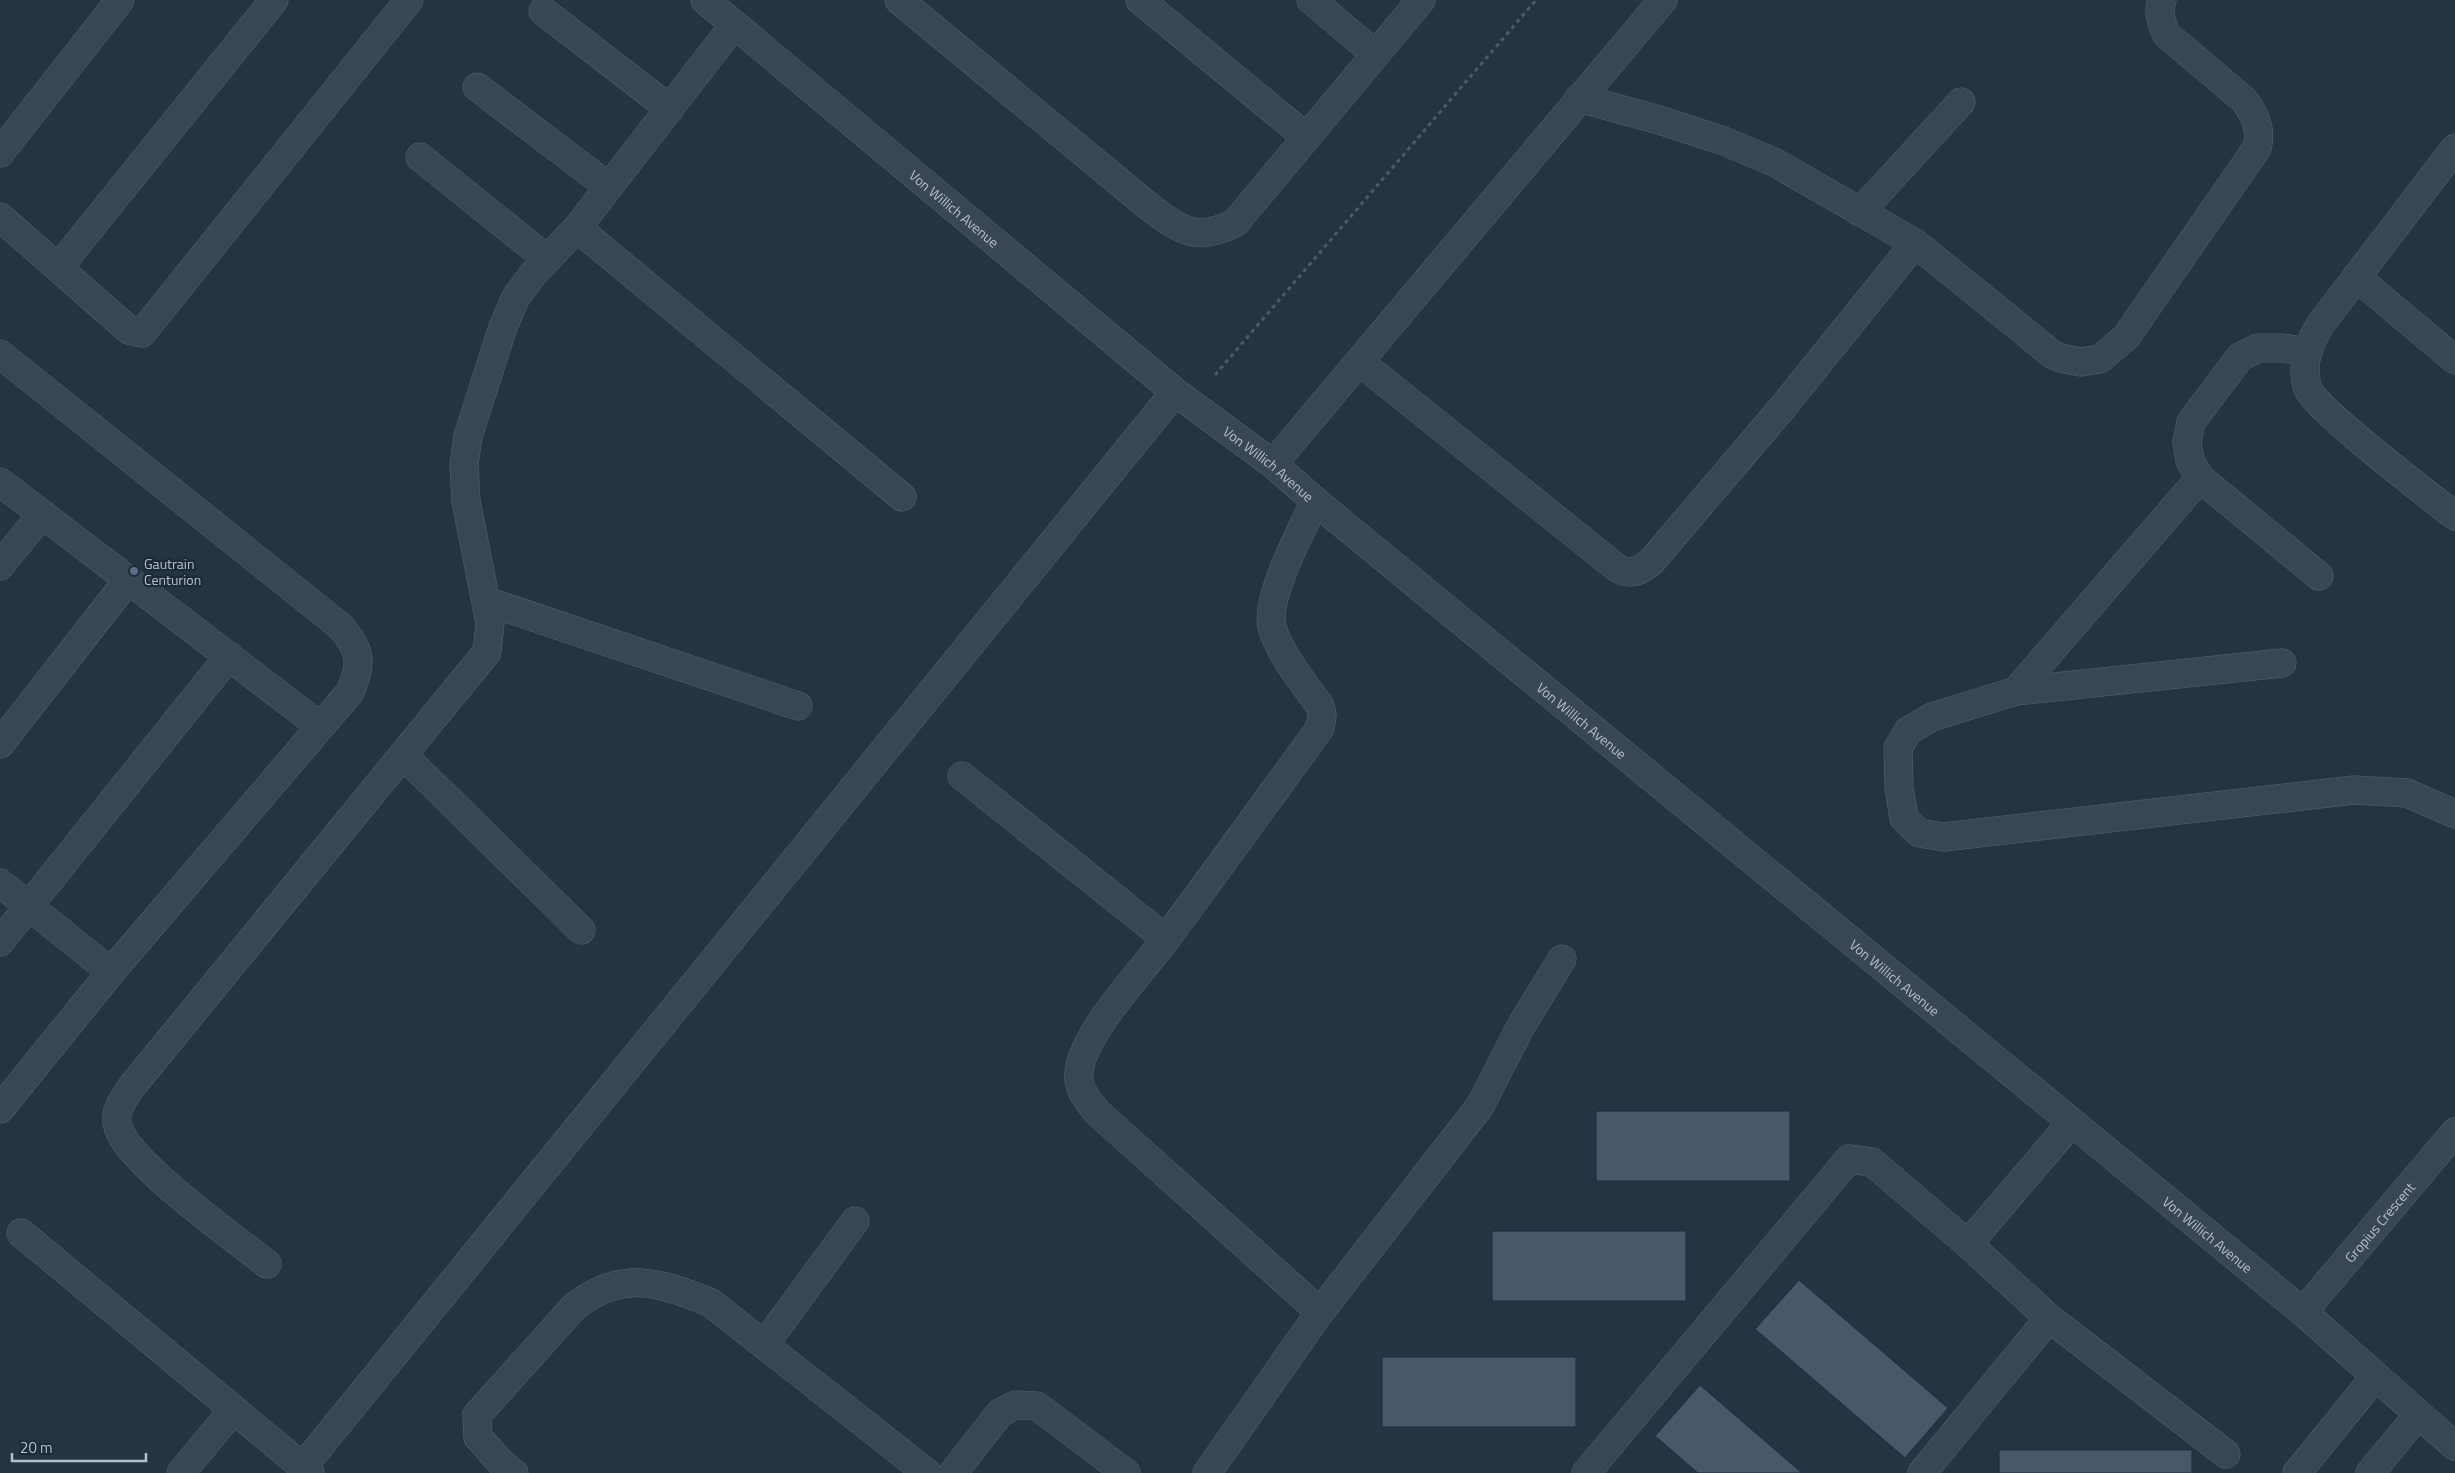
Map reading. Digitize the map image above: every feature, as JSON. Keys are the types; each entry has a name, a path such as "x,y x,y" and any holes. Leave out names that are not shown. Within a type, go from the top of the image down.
{"street":[{"path":"0,153 120,0"},
{"path":"58,268 274,0"},
{"path":"0,217 129,330 142,333 409,0"},
{"name":"Von Willich Avenue","path":"705,0 1183,398 1273,464 1315,501 2303,1312 2455,1446"},
{"path":"899,0 1178,228 1201,234 1217,232 1235,223 1421,0"},
{"path":"1140,0 1306,137"},
{"path":"1311,0 1375,54"},
{"path":"1273,464 1663,0"},
{"path":"1579,98 1660,120 1724,142 1776,163 1915,244 2052,354 2060,358 2081,362 2100,359 2126,337 2257,148 2259,139 2259,130 2253,113 2244,100 2167,35 2160,21 2160,5 2162,0"},
{"path":"543,11 670,109"},
{"path":"267,1264 147,1168 123,1137 118,1127 116,1113 133,1085 487,652 490,623 466,501 464,464 468,436 503,327 516,297 546,259 577,228 734,25"},
{"path":"477,87 609,186"},
{"path":"1860,212 1961,102"},
{"path":"2455,148 2447,176 2356,278 2320,325 2308,352 2304,368 2307,388 2325,410 2455,516"},
{"path":"420,157 546,259"},
{"path":"577,228 902,497"},
{"path":"1360,362 1617,568 1627,572 1635,572 1651,562 1782,407 1915,244"},
{"path":"2356,278 2455,360"},
{"path":"2308,352 2284,348 2258,348 2240,357 2191,422 2186,442 2190,461 2200,478 2319,576"},
{"path":"0,1109 111,972 350,692 357,676 360,659 352,640 340,626 4,367"},
{"path":"22,1233 306,1470 360,1397 1183,398"},
{"path":"2016,691 2200,478"},
{"path":"0,482 320,726"},
{"path":"1315,501 1277,589 1271,618 1279,644 1320,706 1322,715 1320,728 1166,939 1097,1028 1079,1069 1080,1089 1098,1114 1320,1312"},
{"path":"0,566 42,514"},
{"path":"0,744 128,580"},
{"path":"486,601 798,706"},
{"path":"0,942 229,656"},
{"path":"2282,663 2016,691 1932,717 1908,731 1898,748 1899,788 1904,818 1919,833 1944,837 2354,790 2406,793 2455,814"},
{"path":"403,755 581,930"},
{"path":"962,776 1166,939"},
{"path":"0,883 111,972"},
{"path":"1206,1473 1320,1312 1480,1106 1521,1026 1562,959"},
{"path":"1968,1244 2072,1122"},
{"name":"Gropius Crescent","path":"2303,1312 2455,1132"},
{"path":"1586,1473 1849,1159 1872,1162 1968,1244 2049,1318 2226,1454"},
{"path":"764,1344 855,1221"},
{"path":"514,1473 502,1464 478,1437 477,1415 574,1307 591,1293 610,1285 633,1281 686,1293 711,1304 927,1473"},
{"path":"1922,1473 2049,1318"},
{"path":"2297,1473 2375,1377"},
{"path":"953,1473 1000,1413 1015,1405 1038,1406 1126,1473"},
{"path":"181,1473 233,1410"},
{"path":"2370,1473 2418,1415"}],"path":[{"path":"1183,398 1536,0"}],"building":[{"path":"1596,1111 1790,1111 1790,1181 1596,1181"},
{"path":"1492,1231 1686,1231 1686,1301 1492,1301"},
{"path":"1799,1280 1948,1408 1905,1458 1755,1329"},
{"path":"1382,1357 1576,1357 1576,1427 1382,1427"},
{"path":"1700,1385 1802,1473 1698,1473 1655,1436"},
{"path":"1999,1450 2192,1450 2192,1473 1999,1473"}],"place":[{"name":"Gautrain Centurion","path":"134,571"}]}
